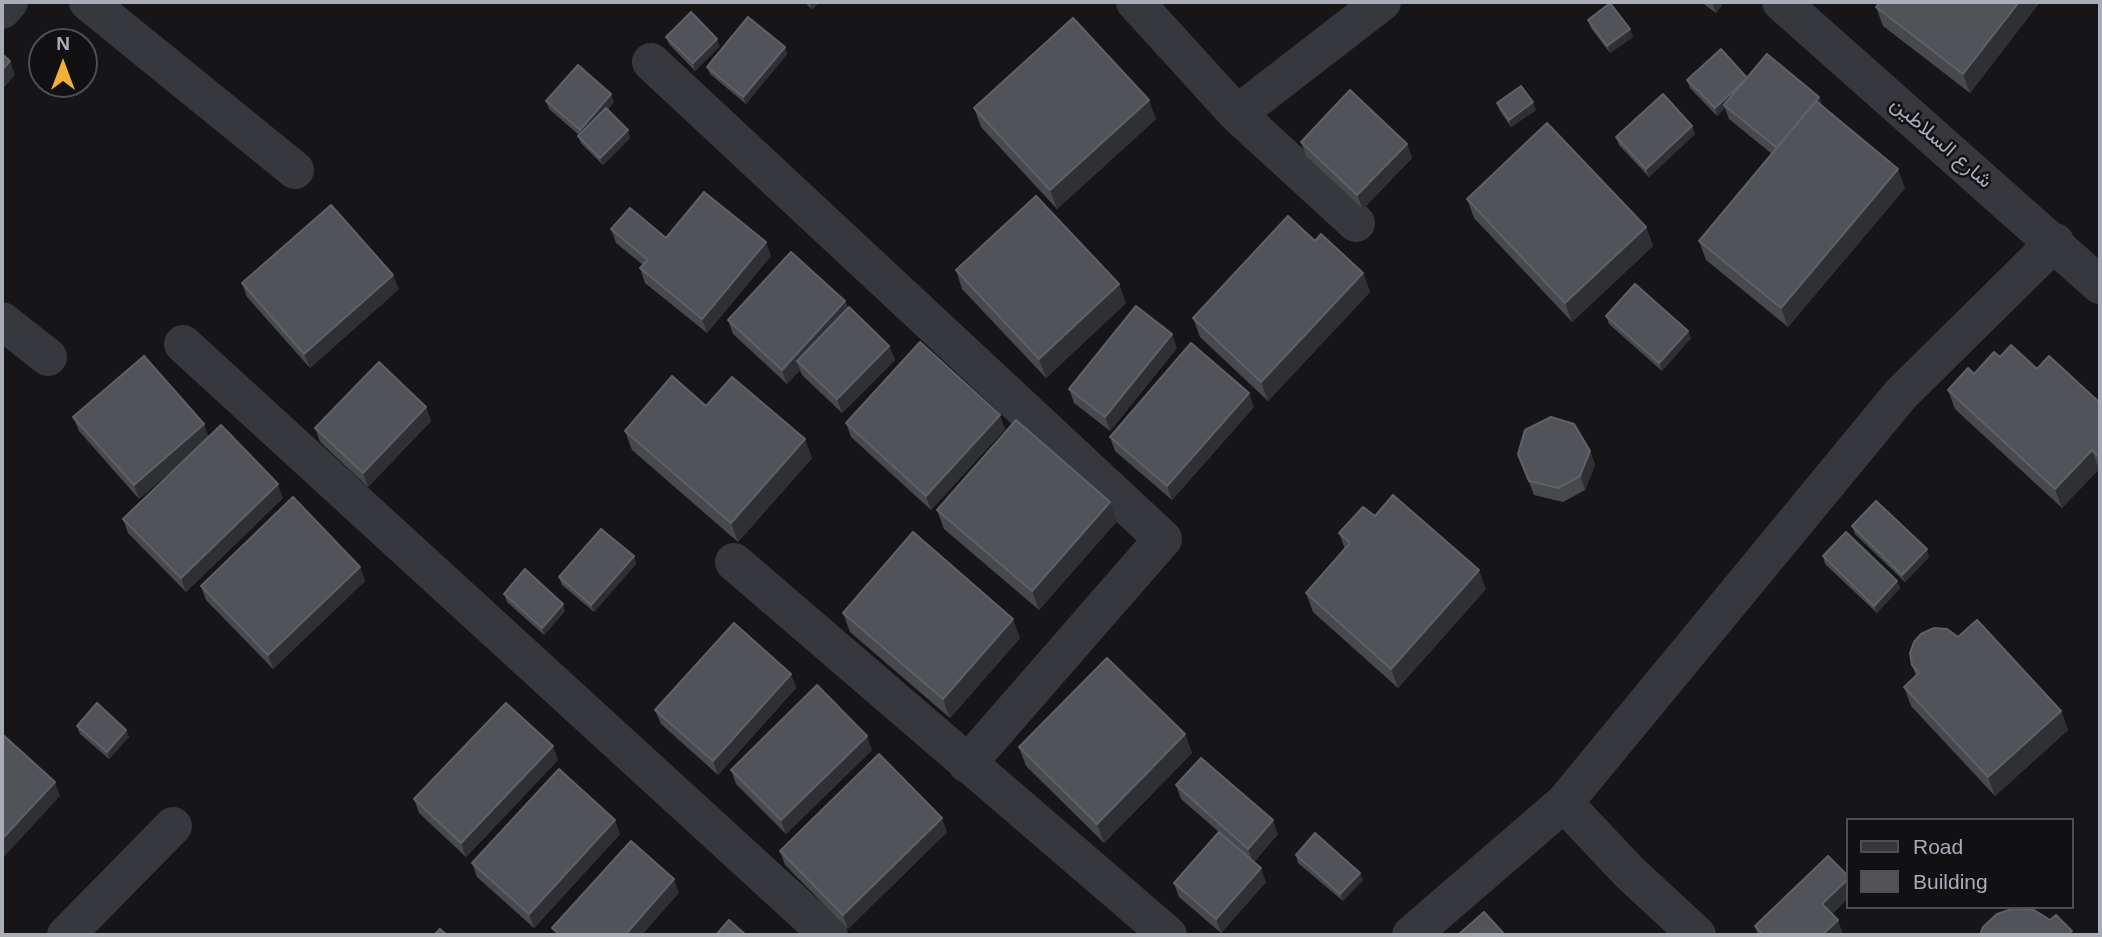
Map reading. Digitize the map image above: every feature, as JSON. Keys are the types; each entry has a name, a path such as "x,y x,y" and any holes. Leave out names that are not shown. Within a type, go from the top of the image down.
{"street":[{"path":"2,10 9,2"},
{"path":"88,2 295,170"},
{"path":"1135,2 1237,114 1356,223"},
{"path":"1237,114 1382,2"},
{"name":"شارع السلاطين","path":"1781,2 2055,242 2100,285"},
{"path":"651,62 1163,539 967,764"},
{"path":"1411,935 1564,803 1901,394 2055,242"},
{"path":"2,321 48,357"},
{"path":"183,344 829,935"},
{"path":"734,562 1168,935"},
{"path":"1564,803 1629,872 1697,935"},
{"path":"66,935 173,825"}],"building":[{"path":"1880,2 2019,2 1963,74 1876,7"},
{"path":"1610,3 1630,29 1607,46 1588,20"},
{"path":"691,12 717,39 693,63 666,37"},
{"path":"748,17 785,47 743,97 707,67"},
{"path":"1073,18 1149,100 1050,190 974,108"},
{"path":"1721,49 1747,78 1715,108 1687,80"},
{"path":"2,54 10,61 2,70"},
{"path":"1767,54 1819,97 1777,148 1724,105"},
{"path":"578,65 611,94 580,130 546,101"},
{"path":"1521,86 1533,102 1509,120 1497,103"},
{"path":"1350,90 1407,144 1357,195 1301,142"},
{"path":"1663,94 1692,126 1646,169 1616,137"},
{"path":"1816,101 1898,169 1781,308 1699,241"},
{"path":"606,108 628,130 600,158 578,136"},
{"path":"1547,123 1646,227 1565,303 1467,199"},
{"path":"704,192 766,242 702,319 640,268 648,260 611,229 630,208 666,238"},
{"path":"1036,196 1119,284 1039,359 956,270"},
{"path":"331,205 393,275 304,354 242,283"},
{"path":"1288,216 1315,241 1321,234 1363,273 1261,382 1193,318"},
{"path":"791,252 845,301 782,370 728,320"},
{"path":"1635,284 1688,331 1659,363 1606,316"},
{"path":"1136,306 1172,334 1105,417 1069,389"},
{"path":"849,307 889,346 837,399 797,361"},
{"path":"920,342 1000,415 926,496 846,423"},
{"path":"1191,343 1249,393 1167,486 1110,437"},
{"path":"2011,345 2037,369 2049,356 2100,403 2099,457 2092,450 2055,489 1948,390 1968,368 1974,374 1994,352 2000,357"},
{"path":"144,356 204,424 134,485 73,417"},
{"path":"379,362 426,407 363,473 315,428"},
{"path":"672,376 706,406 732,377 805,439 731,523 625,431"},
{"path":"1551,417 1574,424 1590,451 1580,476 1558,488 1529,481 1518,454 1525,430"},
{"path":"1016,420 1110,502 1032,591 937,510"},
{"path":"221,425 278,484 181,578 123,519"},
{"path":"1393,495 1479,570 1391,669 1306,593 1350,543 1339,533 1363,507 1375,516"},
{"path":"293,497 360,567 268,655 201,586"},
{"path":"1876,501 1927,549 1902,575 1852,526"},
{"path":"601,529 634,556 591,605 559,577"},
{"path":"913,532 1013,619 943,699 843,613"},
{"path":"1846,532 1897,581 1874,606 1823,556"},
{"path":"525,569 563,604 542,628 504,594"},
{"path":"1977,620 2061,711 1988,777 1904,687 1919,673 1912,665 1910,653 1921,634 1934,628 1947,629 1958,637"},
{"path":"734,623 791,674 713,761 655,710"},
{"path":"1107,658 1185,734 1097,824 1019,747"},
{"path":"817,685 867,736 781,820 731,770"},
{"path":"97,703 126,730 107,752 77,726"},
{"path":"506,703 553,746 461,843 414,799"},
{"path":"2,734 55,782 2,839"},
{"path":"879,754 942,818 843,915 780,851"},
{"path":"1201,758 1273,820 1248,849 1176,785"},
{"path":"559,769 615,820 529,914 472,863"},
{"path":"1219,832 1261,868 1216,919 1174,883"},
{"path":"1315,833 1360,873 1340,894 1296,855"},
{"path":"631,841 674,879 625,935 560,935 552,928"},
{"path":"1828,856 1846,874 1846,881 1822,904 1838,920 1822,935 1763,935 1755,926"},
{"path":"2012,909 2034,910 2050,920 2056,915 2072,931 2067,935 1980,935 1983,927 1997,914"},
{"path":"1484,912 1505,935 1458,935"},
{"path":"729,920 746,935 716,935"},
{"path":"440,929 447,935 434,935"}]}
